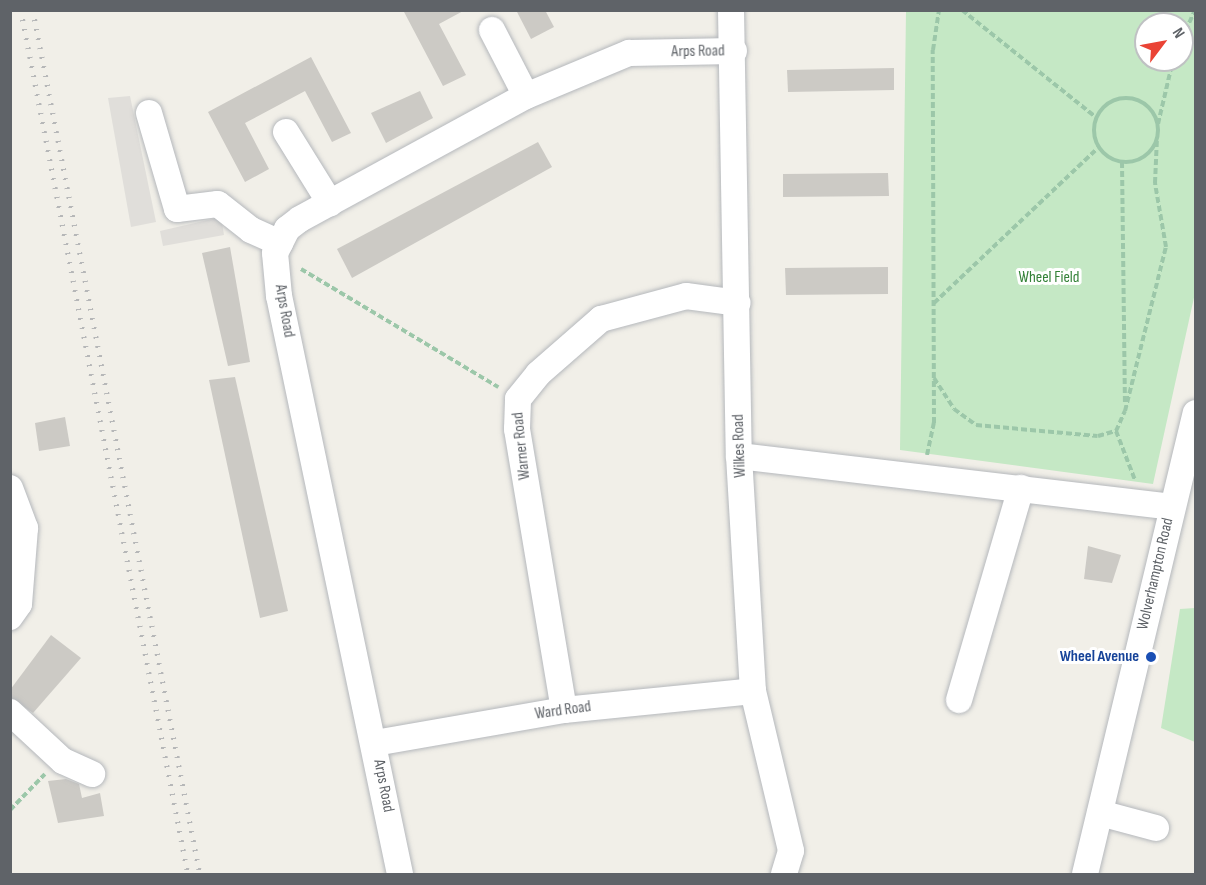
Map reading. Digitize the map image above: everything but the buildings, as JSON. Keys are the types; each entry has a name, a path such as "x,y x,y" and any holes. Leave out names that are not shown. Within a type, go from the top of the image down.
{"street":[{"name":"Wilkes Road","path":"731,10 734,51 740,456 753,691 791,851 784,874"},
{"path":"492,30 526,96"},
{"name":"Arps Road","path":"400,874 375,743 279,296 278,248 287,229 330,203 526,96 629,53 734,51"},
{"path":"149,113 177,208 218,204 278,248"},
{"path":"286,132 330,203"},
{"name":"Warner Road","path":"564,710 517,429 518,399 538,374 602,319 686,296 738,303"},
{"name":"Wolverhampton Road","path":"1085,874 1196,413"},
{"path":"740,456 1172,507"},
{"path":"10,488 25,528 19,604 10,617"},
{"path":"958,700 990,582 1021,488"},
{"name":"Ward Road","path":"375,743 564,710 753,691"},
{"path":"10,712 63,761 92,774"},
{"path":"1100,813 1156,828"}],"path":[{"path":"925,477 934,378 933,50 939,10"},
{"path":"962,10 1097,118"},
{"path":"1144,504 1116,431 1125,411 1166,247 1155,183 1158,128 1170,72"},
{"path":"1099,147 1097,118 1108,104 1129,99 1148,108 1158,128"},
{"path":"1099,147 1122,162 1146,155 1157,138"},
{"path":"934,304 1099,147"},
{"path":"1122,162 1125,411"},
{"path":"278,248 518,399"},
{"path":"934,378 954,409 976,425 1098,436 1116,431"}],"shaded area":[{"path":"130,96 156,222 131,227 108,98"},
{"path":"221,217 224,235 163,246 160,231"}],"green space":[{"name":"Wheel Field","path":"906,11 1195,11 1195,293 1153,484 900,450"},
{"path":"1196,608 1195,742 1161,728 1180,609"}],"railway":[{"path":"21,10 188,874"},
{"path":"33,10 200,874"}],"place":[{"name":"Wheel Avenue","path":"1151,657"}]}
